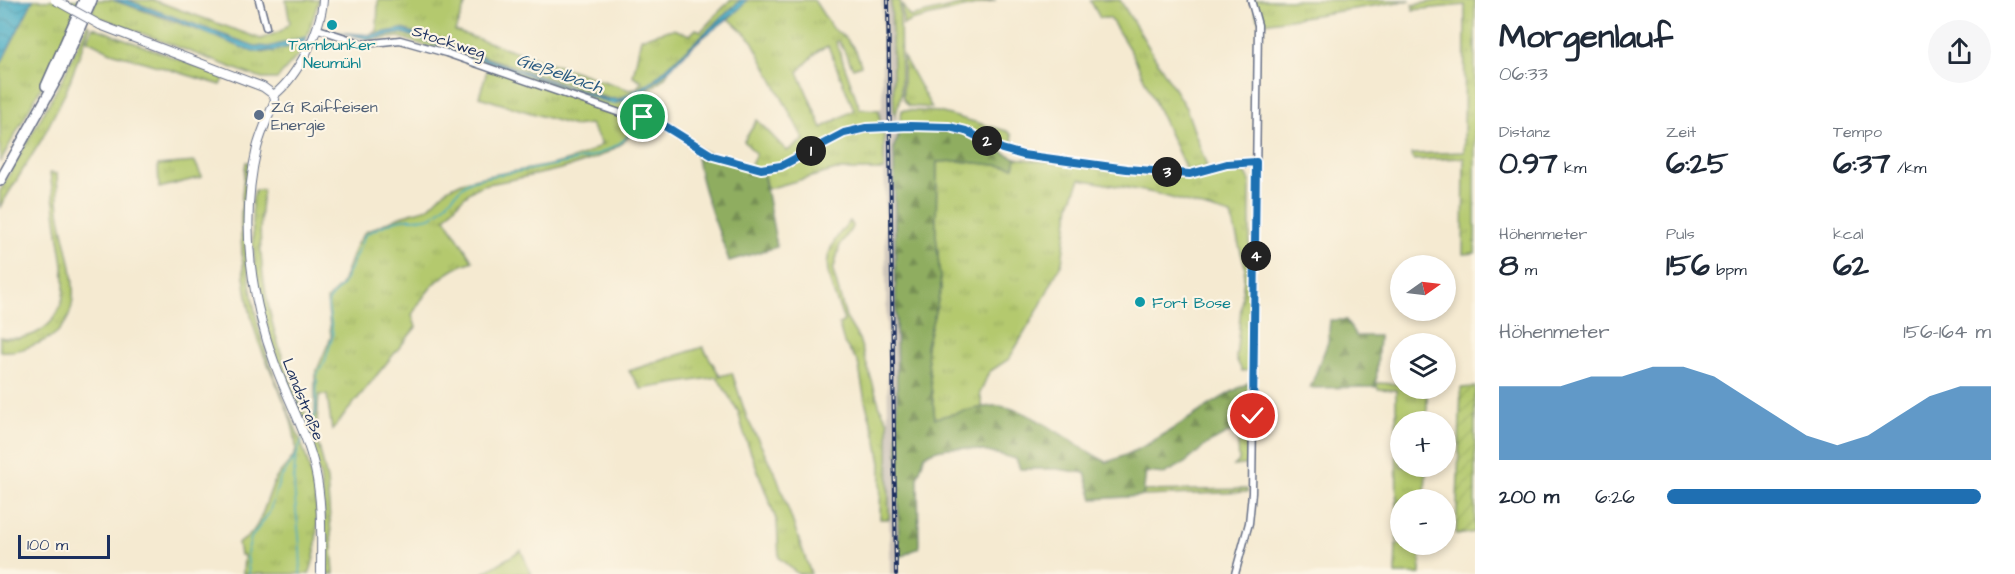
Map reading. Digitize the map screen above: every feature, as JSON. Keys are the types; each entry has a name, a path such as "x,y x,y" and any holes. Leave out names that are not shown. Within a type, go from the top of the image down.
{"highway":[{"path":"0,169 52,74 84,0"},
{"path":"0,181 59,75 92,0"}],"street":[{"path":"55,0 100,25 263,87 274,94 303,57 318,29 323,0"},
{"path":"259,0 266,27"},
{"path":"1235,574 1249,523 1252,493 1258,25 1251,0"},
{"name":"Stockweg","path":"318,29 364,44 400,40 446,53 620,113 660,123 713,156 761,169 781,166 844,133 866,128 910,126 949,127 966,131 1002,149 1023,155 1127,169 1190,174 1227,164 1256,162"},
{"name":"Landstraße","path":"274,94 275,100 258,145 250,188 248,235 256,295 267,341 307,440 315,468 321,497 321,574"},
{"path":"314,574 321,562"}],"shaded area":[{"path":"882,0 891,0 894,112 897,116 898,138 894,146 899,574 890,574 884,135 881,133 879,110 882,107"}],"green space":[{"path":"33,0 80,0 49,73 0,162 0,65"},
{"path":"96,0 113,0 263,53 304,43 300,53 277,79 262,79 91,14"},
{"path":"127,0 153,0 261,39 281,31 290,23 286,0 319,0 307,37 269,47 254,46"},
{"path":"378,0 467,0 455,31 630,90 637,88 642,81 633,76 641,38 673,29 690,35 696,29 701,31 730,0 741,0 650,83 620,99 610,99 403,29 368,35 377,31"},
{"path":"747,0 814,0 832,28 846,38 856,51 861,65 853,68 839,41 836,42 860,109 879,110 881,133 884,135 884,170 836,170 767,189 763,172 749,169 756,154 744,141 757,120 787,151 804,140 751,39 728,18","holes":["828,46 854,110 822,128 798,72 819,50"]},
{"path":"891,0 900,0 901,94 896,115 894,112"},
{"path":"979,0 996,0 910,21 903,25 902,5 910,17"},
{"path":"1090,0 1120,0 1186,108 1207,167 1182,171 1185,167 1133,55 1110,18 1100,18"},
{"path":"1253,0 1411,0 1264,23 1257,18"},
{"path":"1442,0 1475,0 1475,253 1463,254 1464,158 1413,160 1412,154 1464,152 1465,5 1413,10 1413,5"},
{"path":"87,24 90,26 67,89 42,139 0,207 0,191 64,76"},
{"path":"93,27 225,77 221,85 111,52 87,40"},
{"path":"403,33 613,104 636,95 669,69 666,76 631,106 630,111 636,125 627,139 612,150 568,167 483,185 462,199 445,218 473,261 444,275 430,289 412,315 416,327 332,430 327,395 319,395 317,421 311,431 320,450 327,480 334,574 325,574 324,508 320,475 278,364 258,294 253,244 252,202 255,190 263,190 260,220 261,250 269,310 286,368 310,423 315,413 315,375 331,337 327,299 341,286 356,245 365,232 403,215 428,208 447,189 462,182 553,165 587,153 602,144 590,124 574,126 479,97 488,67 399,37 366,41"},
{"path":"903,56 932,108 909,106 903,99"},
{"path":"902,110 939,112 1007,131 1012,135 1013,144 1008,148 963,128 899,126"},
{"path":"898,130 941,130 963,134 1016,158 1014,167 958,161 937,162 936,234 941,289 926,346 935,418 986,407 1000,406 1013,409 1027,414 1107,462 1162,436 1250,382 1251,421 1207,444 1185,463 1164,474 1146,472 1143,496 1093,499 1085,473 1057,469 1020,469 1016,459 970,449 946,448 935,451 925,455 918,476 919,547 899,558 894,146 898,138"},
{"path":"696,148 739,166 763,172 777,247 729,261 705,191"},
{"path":"1016,158 1134,173 1191,177 1235,170 1246,174 1250,181 1250,370 1242,371 1236,358 1245,267 1231,215 1154,193 1080,179 1070,204 1062,262 1038,310 1009,359 989,372 980,393 983,409 935,418 926,346 941,289 936,234 937,162 958,161 1014,167"},
{"path":"195,162 202,177 159,188 158,165"},
{"path":"246,162 251,163 245,231 252,298 271,367 306,456 316,503 316,546 309,574 243,574 244,555 240,555 238,543 253,531 277,477 296,451 292,424 259,343 244,277 241,230"},
{"path":"50,173 57,174 59,211 71,269 72,305 67,320 56,333 25,348 0,351 0,337 21,338 40,331 51,322 62,299 64,273"},
{"path":"850,221 853,226 840,245 833,271 846,318 859,339 880,407 888,422 889,519 880,519 881,463 877,442 865,401 858,362 844,343 839,324 844,321 828,269 831,247"},
{"path":"1330,320 1346,320 1356,336 1379,336 1376,387 1310,388 1328,342"},
{"path":"703,347 720,376 732,373 747,418 777,477 811,574 798,574 779,558 777,522 745,437 738,411 717,377 641,389 629,371"},
{"path":"1376,383 1390,384 1390,390 1378,389"},
{"path":"1475,387 1475,532 1456,535 1461,388"},
{"path":"1396,399 1427,399 1427,411 1396,411"},
{"path":"1251,421 1250,464 1234,466 1239,461 1237,428"},
{"path":"1397,477 1426,477 1425,489 1397,489"},
{"path":"1247,489 1248,492 1143,496 1144,491"},
{"path":"521,550 531,574 482,574"},
{"path":"1396,555 1421,555 1420,574 1395,574"}],"water":[{"path":"0,0 33,0 0,65"},
{"path":"113,0 127,0 254,46 269,47 307,37 304,43 273,51 253,52 169,18"},
{"path":"741,0 747,0 650,86 639,94 613,104 403,33 369,39 337,32 371,35 402,29 570,88 606,99 620,99 650,83"}],"waterway":[{"path":"624,102 630,111"},
{"path":"307,432 316,412 317,375 325,361 333,335 328,305 330,298 342,286 365,235 398,220 430,217 471,181 564,163 613,147 628,135 633,120"},
{"path":"300,574 301,559 294,469 303,439"},
{"path":"249,574 247,553 251,538 269,513 280,479 296,456"}],"railway":[{"path":"888,0 896,574"}],"place":[{"name":"Tarnbunker Neumühl","path":"332,25"},
{"name":"ZG Raiffeisen Energie","path":"259,115"},
{"name":"Fort Bose","path":"1140,302"}],"route":[{"path":"643,117 660,123 713,156 739,165 761,169 781,166 844,133 866,128 910,126 949,127 966,131 1002,149 1023,155 1127,169 1190,174 1227,164 1256,162 1253,416"}],"water label":[{"name":"Gießelbach","path":"560,73"}]}
